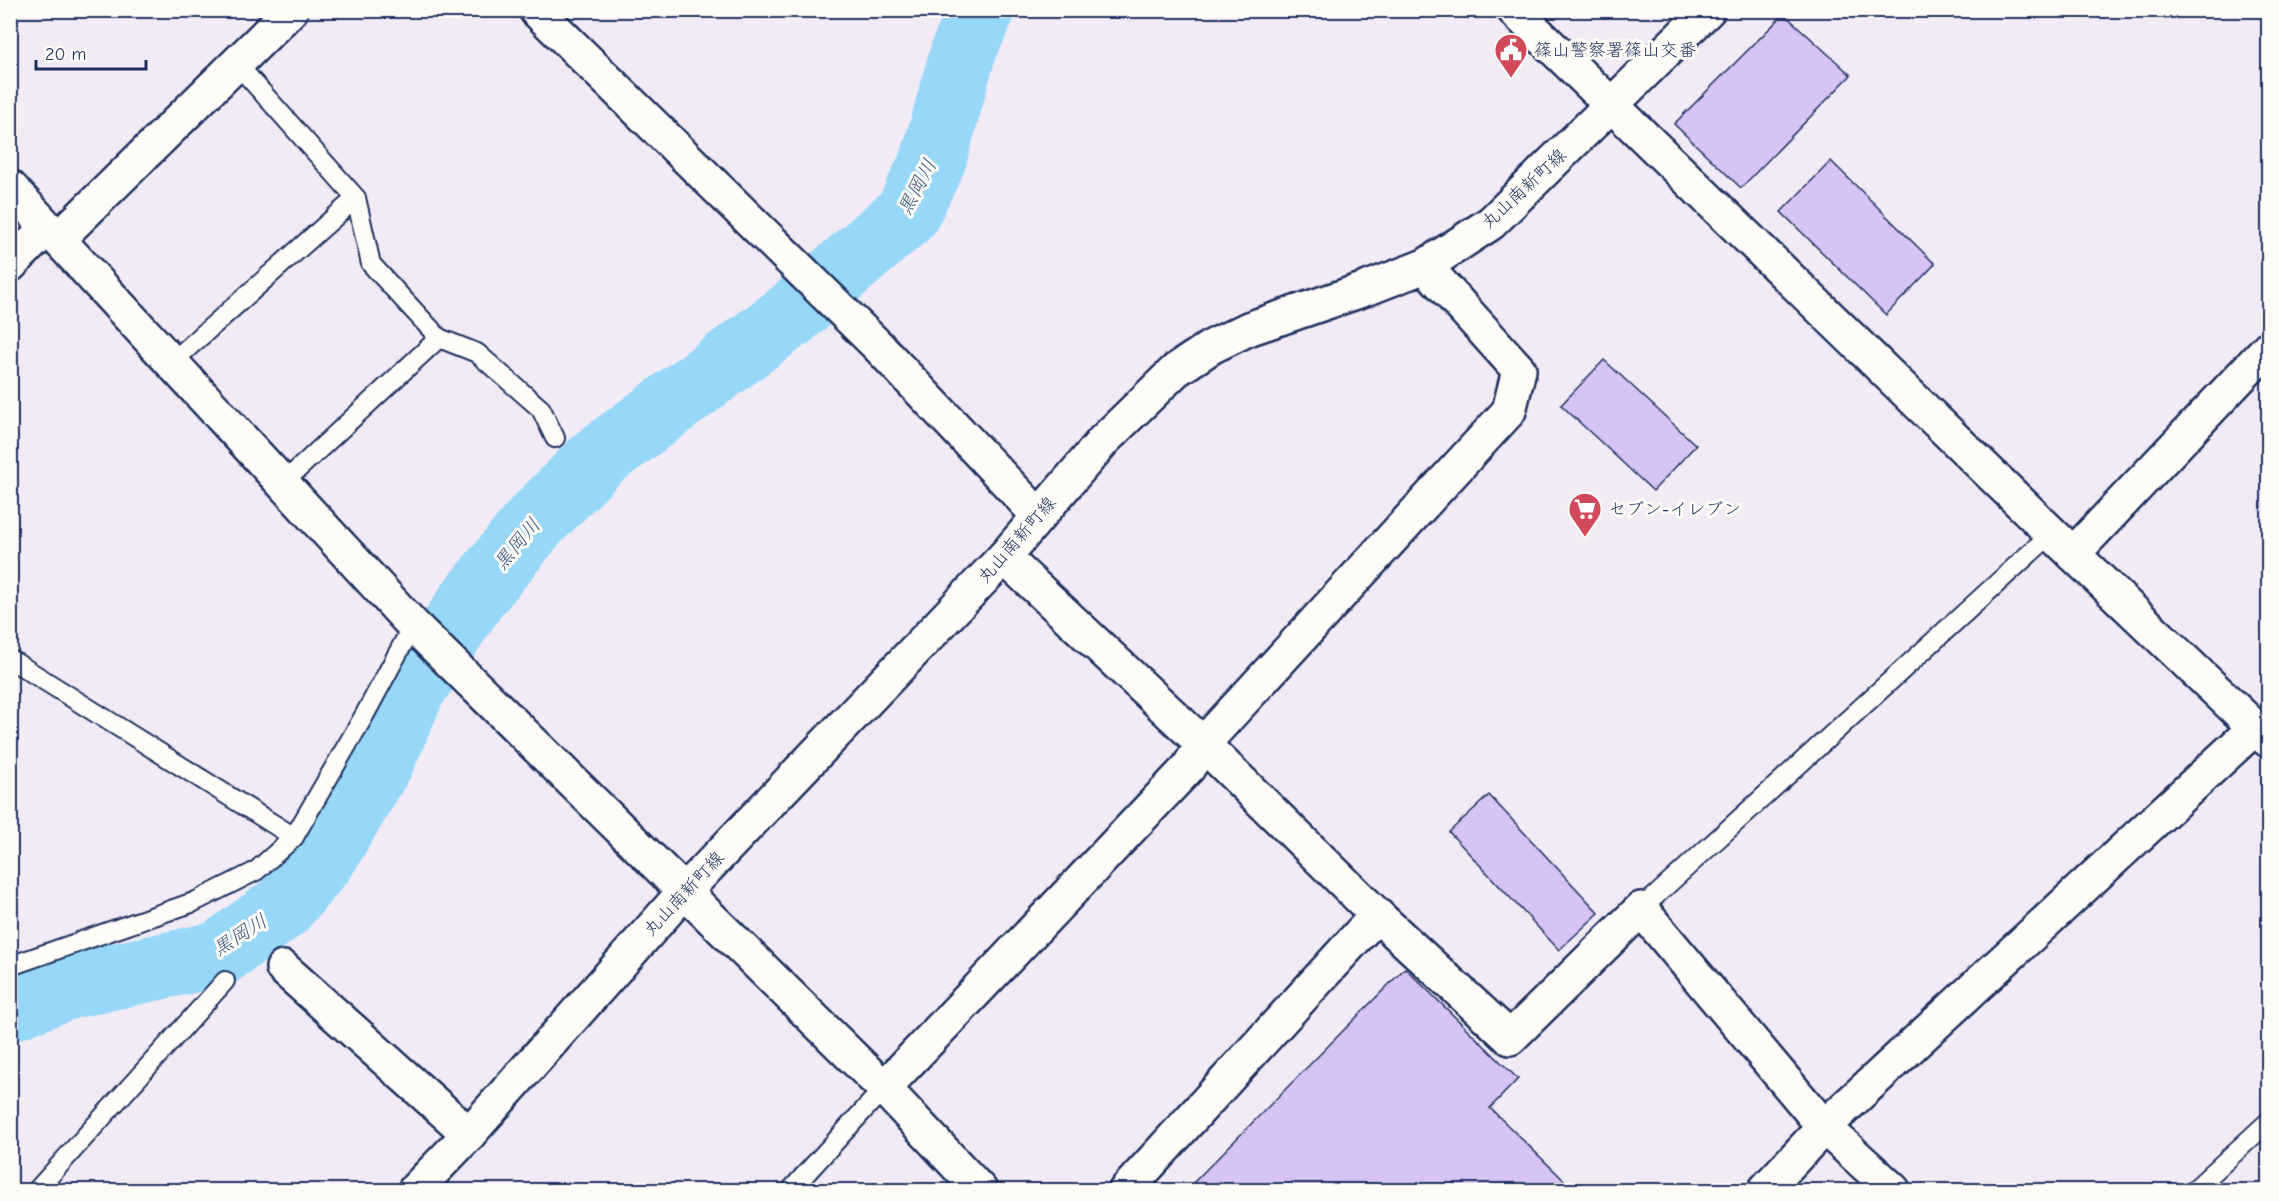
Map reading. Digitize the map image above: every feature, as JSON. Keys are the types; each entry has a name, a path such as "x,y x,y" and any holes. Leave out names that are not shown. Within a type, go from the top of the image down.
{"street":[{"path":"10,266 53,233 237,64 291,10"},
{"path":"536,10 878,346 1038,515"},
{"path":"1514,10 2063,544 2262,734 1824,1127 1765,1191"},
{"name":"丸山南新町線","path":"415,1191 469,1134 684,892 1004,557 1104,440 1176,370 1211,347 1248,329 1425,266 1491,223 1708,10"},
{"path":"10,187 413,625 884,1088 980,1191"},
{"path":"884,1088 1188,768 1203,744 1509,411 1519,370 1425,266"},
{"path":"2063,544 2268,348"},
{"path":"1004,557 1203,744 1377,915 1510,1038 1641,909 1824,1127 1893,1191"},
{"path":"1126,1191 1377,915"},
{"path":"284,968 469,1134"}],"lane":[{"path":"237,64 356,198 371,264 439,338 477,353 541,409 555,438"},
{"path":"172,362 356,198"},
{"path":"283,483 439,338"},
{"path":"1641,909 2063,544"},
{"path":"10,966 194,902 255,871 294,837 364,716 413,625"},
{"path":"10,658 294,837"},
{"path":"37,1191 225,981"},
{"path":"790,1191 884,1088"},
{"path":"2194,1191 2268,1122"}],"building":[{"path":"1784,14 1851,75 1741,188 1674,124"},
{"path":"1831,161 1935,264 1886,315 1781,212"},
{"path":"1604,360 1696,445 1653,491 1561,405"},
{"path":"1489,795 1599,913 1559,950 1449,832"},
{"path":"1405,968 1518,1079 1490,1108 1574,1190 1200,1190 1193,1183"}],"waterway":[{"name":"黒岡川","path":"10,1008 69,986 219,954 282,908 324,858 381,762 413,689 473,598 535,522 597,459 791,315 907,214 933,161 964,49 982,10"}],"place":[{"name":"篠山警察署篠山交番","path":"1511,79"},
{"name":"セブン-イレブン","path":"1585,538"}]}
